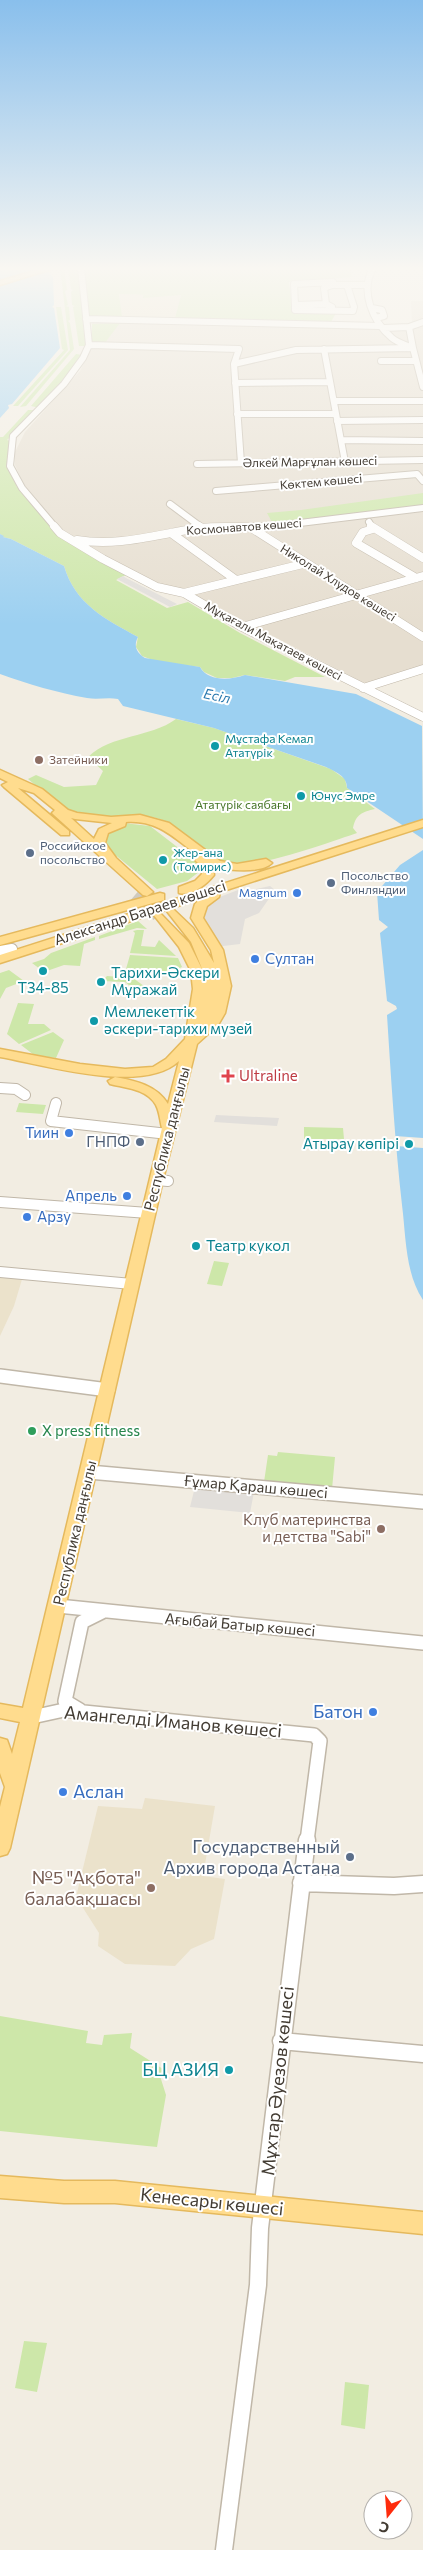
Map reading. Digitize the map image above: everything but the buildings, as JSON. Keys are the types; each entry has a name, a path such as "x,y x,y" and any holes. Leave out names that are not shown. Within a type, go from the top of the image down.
{"main road":[{"path":"0,773 38,792 64,812 75,816 111,820 140,818 165,825 206,858 226,866 247,868 331,852"},
{"path":"0,781 19,792 134,900"},
{"path":"16,781 42,799 147,892"},
{"path":"114,864 99,843 103,831 112,825 136,822 158,825 204,862 208,872 200,884 162,896"},
{"name":"Александр Бараев көшесі","path":"0,959 423,822"},
{"path":"0,941 134,900 221,887"},
{"path":"4,951 102,920 221,887"},
{"path":"0,1054 126,1074 146,1073 162,1068 171,1062 192,1037 213,1022 219,1014 225,986 220,958 213,942 199,922 198,908 221,887"},
{"path":"102,920 134,900"},
{"name":"Республика даңғылы","path":"171,911 196,939 205,955 210,971 209,1004 192,1037"},
{"name":"Республика даңғылы","path":"0,1848 148,1213 162,1181 168,1126 192,1037 200,989 197,971 185,946 158,915"},
{"path":"0,1058 146,1081 159,1088 166,1096 168,1126"},
{"path":"0,1062 141,1086 157,1096 168,1126"},
{"name":"Амангелді Иманов көшесі","path":"0,1711 32,1717"},
{"name":"Амангелді Иманов көшесі","path":"0,1719 32,1717"},
{"path":"0,1745 14,1787"},
{"name":"Кенесары көшесі","path":"0,2187 64,2192 115,2192 423,2223"}],"street":[{"path":"61,387 12,438 10,461 12,471 22,488 57,530 66,537 157,587 184,593 307,562"},
{"path":"235,387 241,463"},
{"path":"331,387 345,462"},
{"path":"334,401 423,401"},
{"path":"238,414 423,420"},
{"path":"341,440 423,441"},
{"name":"Әлкей Марғұлан көшесі","path":"197,464 423,460"},
{"name":"Көктем көшесі","path":"216,491 417,474 423,481"},
{"path":"170,504 202,528"},
{"name":"Космонавтов көшесі","path":"66,537 100,544 124,542 202,528 253,529 422,509"},
{"path":"360,516 368,521 373,529 423,558"},
{"name":"Николай Хлудов көшесі","path":"253,529 423,637"},
{"path":"373,529 363,532 356,543 420,577"},
{"path":"171,533 236,580"},
{"path":"91,551 100,544"},
{"path":"242,626 356,593 420,577"},
{"name":"Мұқағали Мақатаев көшесі","path":"184,593 242,626 423,717"},
{"path":"363,688 423,669"},
{"path":"0,1088 16,1089 25,1095"},
{"path":"56,1103 51,1120 168,1126"},
{"path":"0,1202 148,1213"},
{"path":"0,1272 132,1284"},
{"path":"0,1376 108,1390"},
{"name":"Ғұмар Қараш көшесі","path":"89,1472 423,1502"},
{"name":"Ағыбай Батыр көшесі","path":"58,1604 104,1612 423,1643"},
{"name":"Республика даңғылы","path":"90,1713 74,1709 65,1701 82,1622 104,1612"},
{"name":"Амангелді Иманов көшесі","path":"32,1717 64,1710 314,1735"},
{"name":"Мұхтар Әуезов көшесі","path":"224,2550 258,2285 260,2228 280,2040 320,1742 314,1735"},
{"path":"301,1883 394,1886 423,1884"},
{"path":"280,2040 423,2054"}],"shaded area":[{"path":"66,387 423,387 423,665 370,683 362,682 210,604 165,586 98,553 64,533 26,489 15,465 15,452 25,432"},
{"path":"123,576 177,604 170,607 117,579"},
{"path":"270,886 275,890 259,913 245,919 240,944 215,947 203,915 204,909 212,900 238,890 242,892"},
{"path":"216,1115 279,1118 277,1126 214,1122"},
{"path":"0,1274 23,1276 14,1306 0,1336"},
{"path":"195,1487 254,1492 250,1513 190,1507"},
{"name":"№5 \"Ақбота\" балабақшасы","path":"145,1798 215,1806 203,1876 225,1879 214,1939 191,1949 175,1966 125,1964 98,1946 99,1933 76,1897 98,1806 142,1809"}],"green space":[{"path":"30,387 35,387 18,406 13,406"},
{"path":"38,387 42,387 26,406 20,407"},
{"path":"47,387 57,387 40,408 31,406"},
{"path":"28,410 39,410 7,440 10,441 8,463 18,484 16,486 22,489 55,530 126,575 116,580 167,608 188,602 240,633 325,677 295,677 285,681 245,675 232,678 217,678 204,672 200,667 158,662 142,656 136,647 138,637 114,624 93,609 76,591 64,566 11,539 2,537 0,534 0,437 3,437"},
{"path":"423,493 423,505 273,524 267,513 301,510"},
{"name":"Ататүрік саябағы","path":"176,719 214,728 331,769 345,779 347,788 375,809 358,817 353,828 357,833 266,861 231,865 221,863 213,858 181,831 165,821 147,816 97,817 79,814 55,802 28,779 36,775 64,787 96,785 103,771 88,757 108,744 155,730"},
{"path":"123,823 150,826 198,863 199,872 187,881 157,889 103,845 100,836"},
{"path":"138,921 147,929 137,928 99,939 99,936"},
{"path":"144,930 141,946 155,947 159,940 176,956 130,953 135,933 133,931"},
{"path":"95,937 95,940 84,944 80,966 64,965 44,972 32,963 44,959 51,953"},
{"path":"130,955 178,958 182,967 155,979 142,970 126,969"},
{"path":"9,970 24,981 6,988 0,999 0,973"},
{"path":"107,976 133,978 144,986 143,990 138,992 125,982 102,981"},
{"path":"18,1003 34,1004 28,1024 44,1024 51,1030 19,1044 7,1034"},
{"path":"53,1032 64,1040 56,1058 34,1055 21,1045"},
{"path":"19,1103 46,1105 43,1114 16,1112"},
{"path":"304,1127 343,1128 344,1139 304,1139"},
{"path":"214,1261 229,1263 222,1286 207,1284"},
{"path":"278,1452 335,1457 332,1489 264,1482 268,1455 277,1456"},
{"path":"0,2016 88,2031 86,2043 102,2045 104,2035 132,2033 130,2048 163,2069 160,2076 166,2095 157,2147 0,2131"},
{"path":"24,2341 47,2343 37,2392 15,2388"},
{"path":"345,2382 369,2385 365,2429 341,2425"}],"water":[{"path":"0,387 27,387 12,404 8,405 9,408 0,418"},
{"name":"Есіл","path":"0,534 64,566 76,591 93,609 114,624 138,637 137,649 145,658 200,667 208,675 214,677 227,679 245,675 356,694 422,726 423,839 347,788 343,777 326,767 214,728 123,706 118,699 91,699 76,696 0,674"},
{"path":"423,850 423,1300 413,1278 406,1242 395,1134 387,1015 397,1009 396,1006 387,1001 380,933 388,927 379,920 377,892 400,865"}],"pier":[{"name":"Атырау көпірі","path":"395,1136 423,1138 423,1148 396,1146"}],"tunnel":[{"path":"135,895 158,915"}],"place":[{"name":"Мұстафа Кемал Ататүрік","path":"215,746"},
{"name":"Затейники","path":"39,760"},
{"name":"Юнус Эмре","path":"301,796"},
{"name":"Российское посольство","path":"30,853"},
{"name":"Жер-ана (Томирис)","path":"163,860"},
{"name":"Посольство Финляндии","path":"331,883"},
{"name":"Magnum","path":"297,893"},
{"name":"Султан","path":"255,959"},
{"name":"Т34-85","path":"43,971"},
{"name":"Тарихи-Әскери Мұражай","path":"101,982"},
{"name":"Мемлекеттік әскери-тарихи музей","path":"94,1021"},
{"name":"Ultraline","path":"228,1076"},
{"name":"Тиин","path":"69,1133"},
{"name":"ГНПФ","path":"140,1142"},
{"name":"Атырау көпірі","path":"409,1144"},
{"name":"Апрель","path":"127,1196"},
{"name":"Арзу","path":"27,1217"},
{"name":"Театр кукол","path":"196,1246"},
{"name":"X press fitness","path":"32,1431"},
{"name":"Клуб материнства и детства \"Sabi\"","path":"381,1529"},
{"name":"Батон","path":"373,1712"},
{"name":"Аслан","path":"63,1792"},
{"name":"Государственный Архив города Астана","path":"350,1857"},
{"name":"№5 \"Ақбота\" балабақшасы","path":"151,1888"},
{"name":"БЦ АЗИЯ","path":"229,2070"}]}
